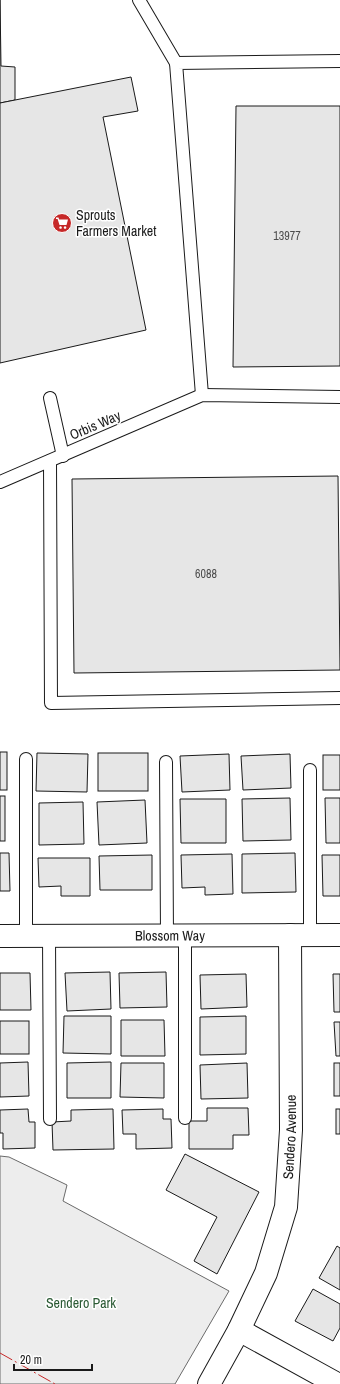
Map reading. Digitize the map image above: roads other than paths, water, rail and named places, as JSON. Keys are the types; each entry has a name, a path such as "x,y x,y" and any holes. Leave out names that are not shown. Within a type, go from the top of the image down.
{"street":[{"name":"Sendero Avenue","path":"209,1384 239,1330 266,1273 286,1207 300,935"},
{"name":"Blossom Way","path":"0,936 340,935"},
{"path":"239,1330 337,1379"}],"lane":[{"path":"139,0 176,63 202,395 340,397"},
{"path":"176,63 340,61"},
{"name":"Orbis Way","path":"0,482 202,395"},
{"path":"50,398 63,456"},
{"path":"50,461 51,703 340,698"},
{"path":"26,759 26,936"},
{"path":"166,762 185,1118"},
{"path":"300,935 310,770"},
{"path":"49,936 50,1119"}],"place":[{"name":"Sprouts Farmers Market","path":"62,223"}],"park label":[{"name":"Sendero Park","path":"81,1303"}]}
